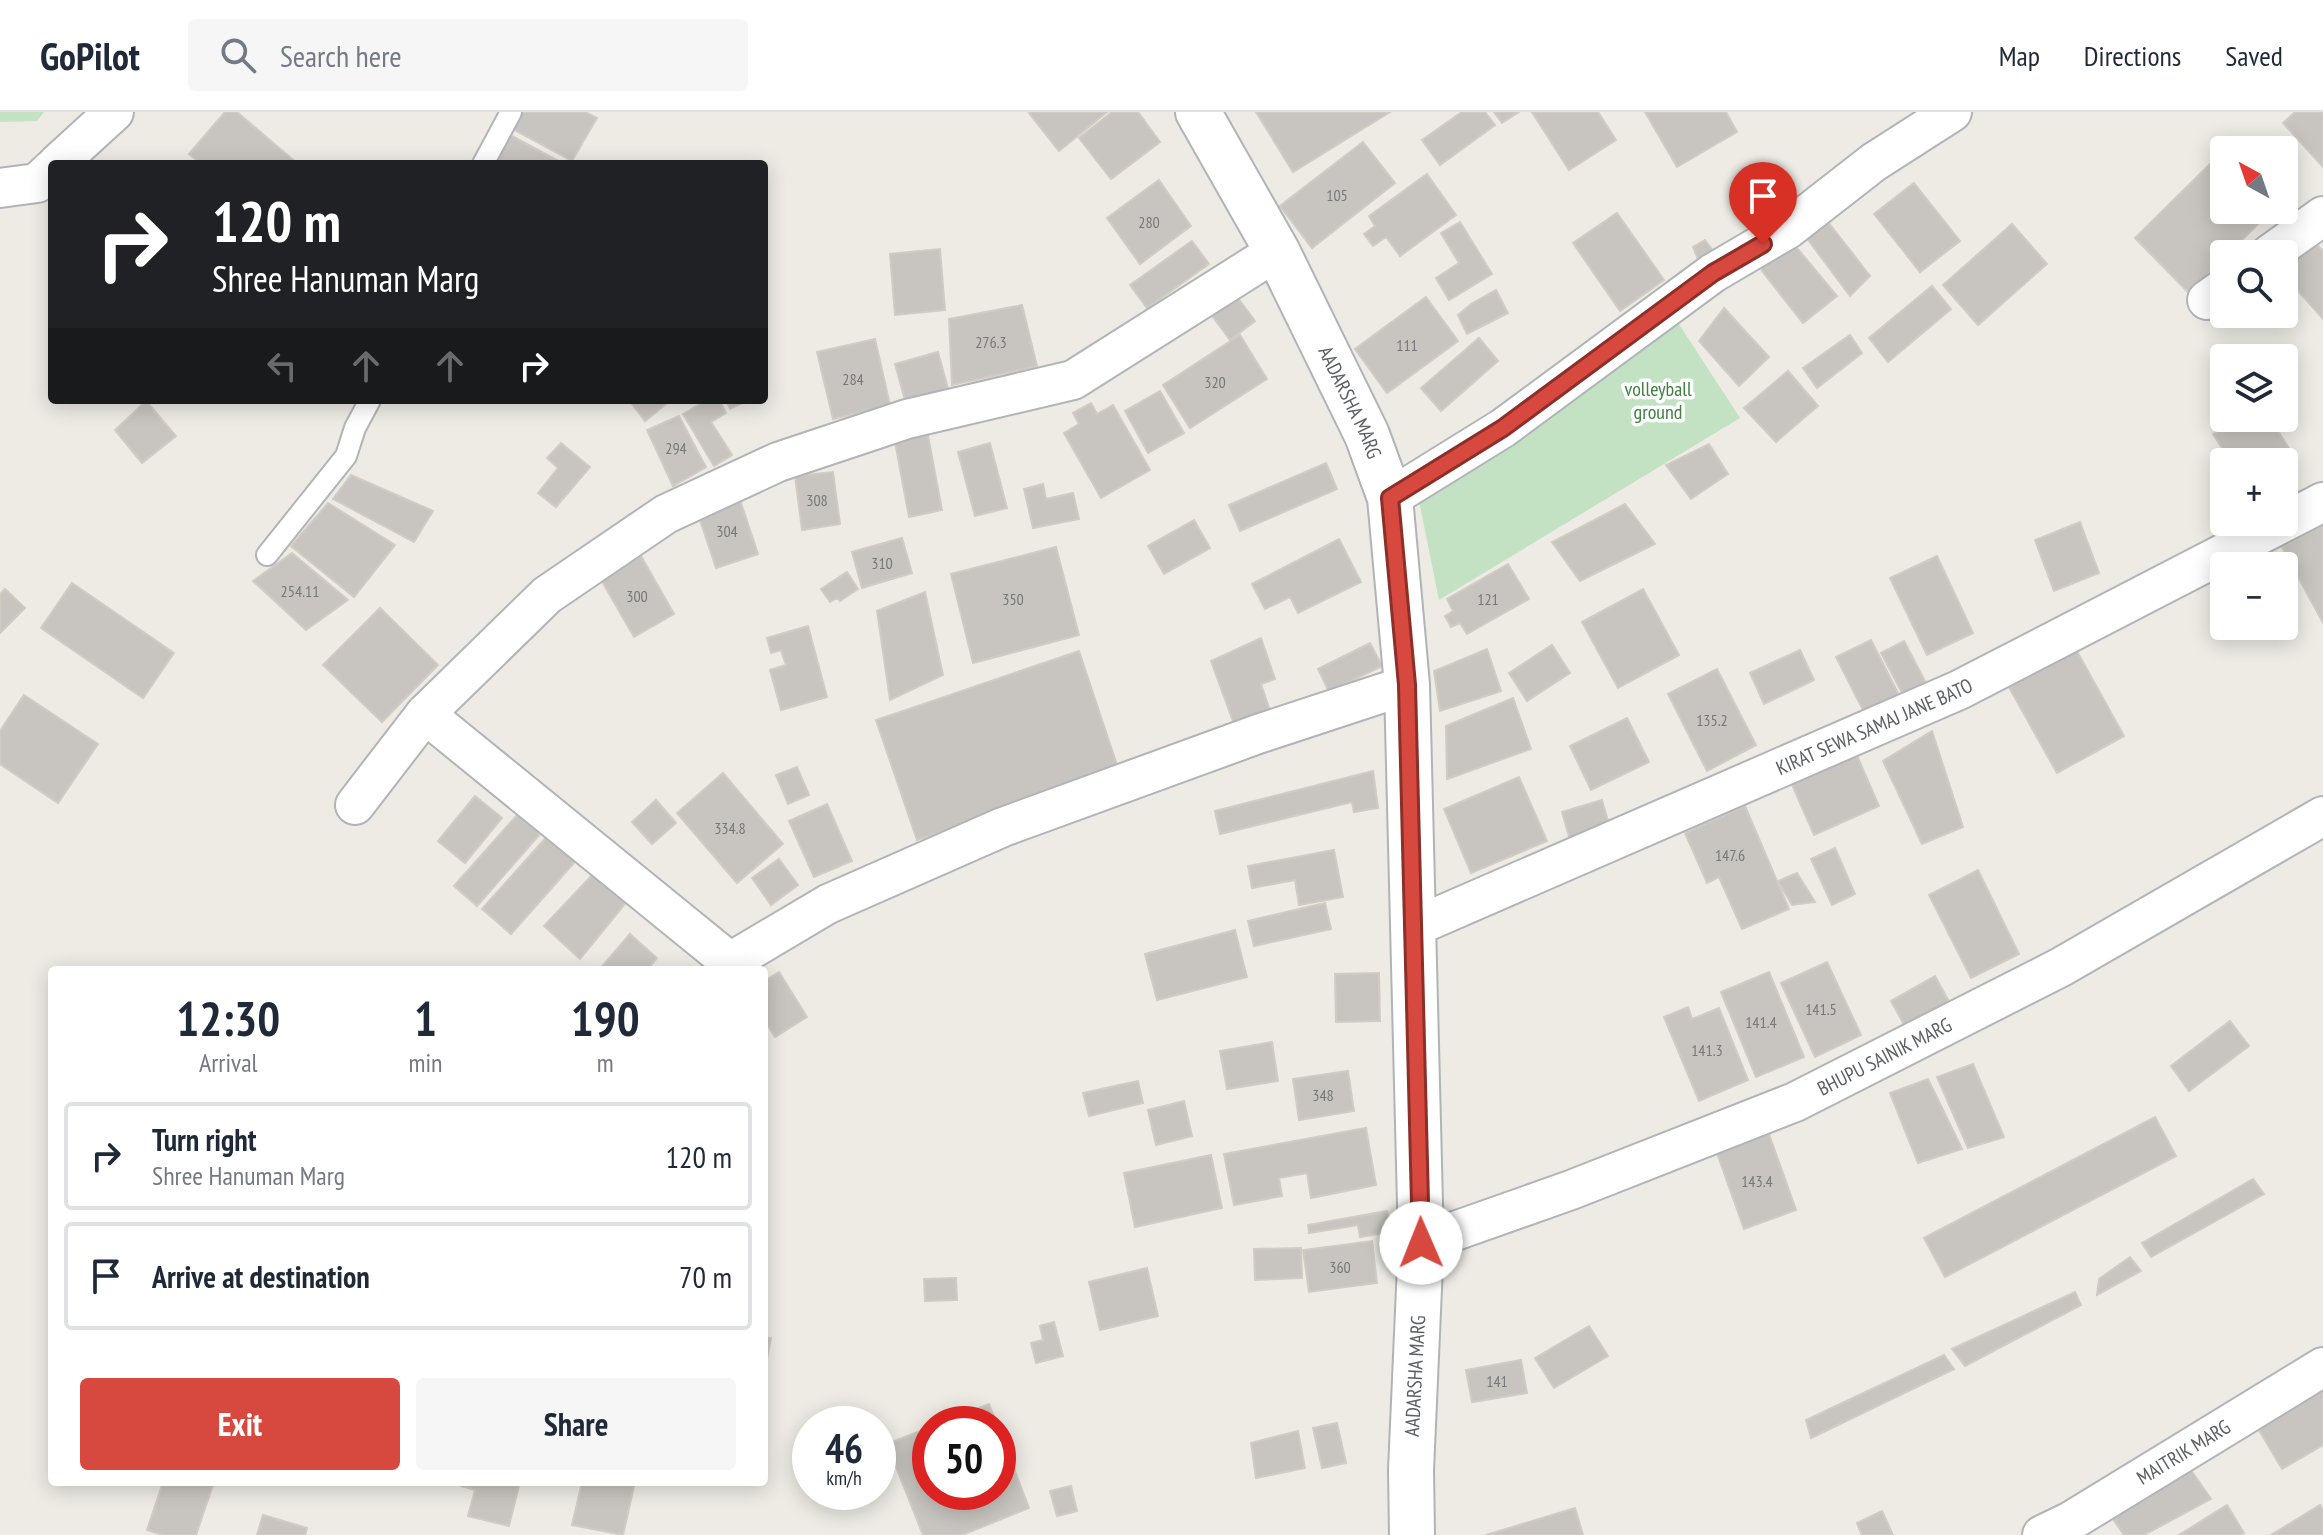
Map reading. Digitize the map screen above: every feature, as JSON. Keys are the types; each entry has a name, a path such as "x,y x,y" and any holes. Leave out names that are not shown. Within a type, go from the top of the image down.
{"main road":[{"name":"AADARSHA MARG","path":"1198,112 1277,251 1367,435 1390,498 1407,685 1421,1243 1411,1470 1412,1535"}],"street":[{"path":"61,160 114,112"},
{"path":"1390,498 1503,428 1713,273 1788,229 1874,162 1952,112"},
{"path":"0,188 37,183 48,173"},
{"path":"2290,240 2323,216"},
{"path":"355,805 425,714 547,595 666,514 778,462 907,419 1073,380 1277,251"},
{"name":"KIRAT SEWA SAMAJ JANE BATO","path":"1414,927 1959,690 2323,502"},
{"path":"425,714 730,962 828,904 1003,827 1258,734 1407,685"},
{"name":"BHUPU SAINIK MARG","path":"1421,1243 1571,1190 1795,1102 2061,967 2323,816"},
{"name":"MAITRIK MARG","path":"2042,1535 2071,1521 2323,1367"}],"lane":[{"path":"485,160 511,112"},
{"path":"267,555 346,456 355,428 368,404"}],"green space":[{"path":"0,112 44,112 37,121 0,122"},
{"name":"volleyball ground","path":"1675,318 1740,418 1439,600 1417,491"}],"building":[{"path":"225,112 237,112 293,160 196,160 189,154"},
{"path":"519,112 585,112 597,118 573,160 511,128"},
{"path":"1031,112 1107,112 1059,151"},
{"path":"1112,112 1138,112 1160,142 1111,179 1079,138"},
{"path":"1256,112 1390,112 1293,172"},
{"path":"1462,112 1485,112 1495,125 1440,165 1422,140"},
{"path":"1494,112 1519,112 1502,123"},
{"path":"1532,112 1598,112 1616,140 1569,170"},
{"path":"1645,112 1726,112 1737,132 1677,167"},
{"path":"2295,112 2323,112 2323,167 2298,136 2283,123"},
{"path":"510,135 557,160 496,160"},
{"path":"1363,142 1395,183 1312,248 1280,206"},
{"path":"2210,164 2210,224 2258,224 2242,240 2210,240 2210,272 2189,293 2135,238"},
{"path":"1427,174 1456,215 1400,256 1386,237 1373,246 1364,234 1375,226 1369,216"},
{"path":"1159,180 1191,226 1140,264 1107,218"},
{"path":"1914,183 1960,241 1920,272 1874,214"},
{"path":"1617,213 1664,280 1620,311 1573,243"},
{"path":"1821,213 1870,276 1850,296 1800,229"},
{"path":"1460,222 1492,274 1449,300 1436,278 1459,263 1441,233"},
{"path":"2012,224 2047,264 1978,325 1943,285"},
{"path":"1705,240 1717,256 1702,269 1693,247"},
{"path":"1192,241 1209,264 1147,308 1130,285"},
{"path":"1792,242 1837,296 1803,323 1762,271 1758,259"},
{"path":"2317,245 2323,251 2323,319 2298,291 2298,257"},
{"path":"940,249 945,310 895,315 890,254"},
{"path":"1932,286 1951,309 1888,362 1869,338"},
{"path":"1232,290 1255,321 1230,340 1207,309"},
{"path":"1496,290 1508,313 1467,334 1458,315"},
{"path":"1426,297 1458,341 1387,393 1355,349"},
{"path":"1022,305 1037,366 952,385 949,319"},
{"path":"1724,308 1769,357 1739,386 1699,341"},
{"path":"1240,335 1267,379 1190,428 1163,385"},
{"path":"1850,335 1862,353 1817,388 1803,368"},
{"path":"1479,338 1498,361 1441,411 1421,388"},
{"path":"875,339 890,405 833,419 817,352"},
{"path":"938,352 949,392 906,404 895,364"},
{"path":"1788,371 1818,406 1776,442 1744,408"},
{"path":"1160,391 1184,433 1148,453 1125,411"},
{"path":"1091,403 1097,414 1113,405 1150,470 1101,498 1064,433 1079,424 1073,413"},
{"path":"143,404 149,404 176,436 142,463 115,430"},
{"path":"632,404 666,404 645,421"},
{"path":"700,404 721,404 726,413 711,422 732,455 714,466 683,414"},
{"path":"679,416 706,467 673,486 647,430"},
{"path":"927,430 942,510 909,517 894,437"},
{"path":"2279,432 2289,448 2222,448 2213,434"},
{"path":"561,443 590,467 556,507 538,493 558,468 547,458"},
{"path":"990,443 1007,508 975,516 958,452"},
{"path":"1709,444 1728,474 1691,499 1666,465"},
{"path":"1326,463 1337,489 1240,531 1229,505"},
{"path":"833,472 840,524 802,530 795,476"},
{"path":"351,475 433,511 414,542 333,499"},
{"path":"1043,484 1046,499 1073,493 1079,519 1033,528 1024,489"},
{"path":"738,494 758,554 716,568 696,508"},
{"path":"328,503 395,545 354,597 291,546"},
{"path":"1625,504 1655,544 1580,581 1552,542"},
{"path":"1194,520 1210,548 1164,574 1148,546"},
{"path":"2080,522 2099,573 2054,591 2035,540"},
{"path":"2323,525 2323,623 2298,577 2298,552 2285,552 2282,547"},
{"path":"902,538 912,573 862,588 852,552"},
{"path":"1339,539 1361,582 1298,613 1290,597 1265,609 1252,584"},
{"path":"1056,547 1079,635 973,663 951,574"},
{"path":"292,553 348,600 306,630 253,581"},
{"path":"641,556 674,614 634,637 600,578"},
{"path":"1937,556 1973,633 1927,655 1890,578"},
{"path":"1508,564 1529,599 1467,634 1460,623 1451,627 1445,616 1453,611 1447,599"},
{"path":"847,572 858,589 840,601 837,598 830,602 821,589"},
{"path":"72,583 174,653 143,698 41,628"},
{"path":"5,589 25,608 0,633 0,594"},
{"path":"1643,589 1679,655 1618,688 1582,622"},
{"path":"925,592 943,675 890,700 877,611"},
{"path":"380,608 438,665 382,722 323,665"},
{"path":"808,626 827,697 781,710 770,670 786,665 781,650 771,653 767,638"},
{"path":"1261,638 1275,679 1261,684 1270,711 1234,724 1211,661"},
{"path":"1871,640 1899,695 1864,712 1836,657"},
{"path":"1904,641 1926,683 1903,695 1881,653"},
{"path":"1370,643 1382,666 1329,692 1318,669"},
{"path":"2073,644 2124,736 2057,773 2006,682"},
{"path":"1552,645 1570,673 1527,701 1509,673"},
{"path":"1487,649 1501,691 1440,711 1434,671"},
{"path":"1800,650 1814,680 1764,704 1750,673"},
{"path":"1079,651 1119,771 917,840 876,720"},
{"path":"1717,669 1756,745 1707,771 1668,694"},
{"path":"24,695 98,744 58,803 0,764 0,731"},
{"path":"1513,698 1531,749 1447,779 1446,726"},
{"path":"1627,718 1649,762 1591,790 1570,746"},
{"path":"1932,731 1963,827 1922,844 1883,761"},
{"path":"1855,751 1879,806 1814,835 1790,780"},
{"path":"797,767 809,795 788,804 776,775"},
{"path":"1373,771 1378,808 1354,812 1352,802 1220,834 1215,811"},
{"path":"723,773 783,844 737,883 677,813"},
{"path":"1519,777 1547,841 1471,873 1444,809"},
{"path":"475,796 502,818 465,863 438,841"},
{"path":"656,800 676,823 652,844 632,822"},
{"path":"1602,800 1612,835 1572,847 1562,812"},
{"path":"827,804 852,861 814,877 789,821"},
{"path":"1745,806 1789,909 1742,929 1719,877 1707,883 1685,833"},
{"path":"518,814 540,834 477,906 454,886"},
{"path":"551,832 579,857 511,934 482,909"},
{"path":"1835,848 1855,894 1832,905 1811,859"},
{"path":"1334,850 1343,897 1299,905 1295,880 1252,888 1248,866"},
{"path":"779,859 798,885 771,905 752,878"},
{"path":"597,870 628,900 580,959 544,926"},
{"path":"1978,870 2019,954 1971,978 1929,895"},
{"path":"1797,873 1815,902 1792,905 1778,881"},
{"path":"1325,903 1331,929 1254,946 1248,921"},
{"path":"1235,930 1247,977 1157,1000 1145,954"},
{"path":"630,934 657,958 650,966 602,966"},
{"path":"1827,962 1861,1035 1815,1057 1781,983"},
{"path":"779,972 807,1017 775,1037 768,1026 768,979"},
{"path":"1769,972 1804,1057 1756,1077 1721,992"},
{"path":"1379,973 1380,1021 1336,1022 1335,974"},
{"path":"1935,976 1952,1007 1908,1032 1891,1001"},
{"path":"1688,1007 1692,1019 1719,1008 1748,1080 1699,1101 1664,1017"},
{"path":"2230,1021 2249,1046 2189,1091 2171,1066"},
{"path":"1272,1042 1278,1081 1227,1089 1220,1051"},
{"path":"1973,1064 2004,1137 1968,1148 1937,1077"},
{"path":"1348,1071 1354,1111 1299,1120 1293,1079"},
{"path":"1928,1079 1962,1149 1918,1163 1890,1093"},
{"path":"1138,1081 1143,1103 1089,1116 1083,1093"},
{"path":"1184,1101 1192,1136 1156,1145 1148,1110"},
{"path":"2155,1117 2176,1156 1945,1277 1924,1238"},
{"path":"1366,1128 1376,1185 1311,1198 1307,1173 1279,1178 1282,1196 1234,1205 1224,1154"},
{"path":"1769,1134 1796,1210 1744,1229 1717,1153"},
{"path":"1211,1155 1222,1208 1135,1227 1124,1173"},
{"path":"2253,1179 2264,1194 2151,1257 2142,1243"},
{"path":"1387,1211 1391,1232 1360,1237 1358,1225 1309,1233 1308,1225"},
{"path":"1372,1241 1377,1283 1309,1292 1303,1250"},
{"path":"1301,1248 1302,1278 1255,1280 1254,1249"},
{"path":"2130,1257 2141,1271 2097,1295 2099,1279"},
{"path":"1147,1268 1158,1316 1100,1330 1089,1282"},
{"path":"956,1278 957,1300 925,1301 924,1279"},
{"path":"2075,1292 2081,1305 1965,1366 1952,1349"},
{"path":"1054,1322 1063,1356 1036,1363 1031,1343 1043,1340 1040,1326"},
{"path":"1589,1326 1608,1356 1554,1388 1535,1358"},
{"path":"1944,1355 1954,1369 1811,1438 1806,1420"},
{"path":"1521,1360 1527,1393 1472,1402 1466,1370"},
{"path":"2323,1385 2323,1445 2282,1469 2256,1425"},
{"path":"1337,1423 1346,1463 1322,1468 1313,1428"},
{"path":"1298,1431 1305,1468 1256,1478 1251,1443"},
{"path":"912,1434 912,1507 896,1467 896,1440"},
{"path":"2186,1463 2211,1499 2144,1535 2124,1535 2108,1512"},
{"path":"1016,1474 1029,1508 962,1535 923,1535 913,1510 1016,1510"},
{"path":"162,1486 213,1486 196,1535 163,1535 147,1530"},
{"path":"461,1486 519,1486 509,1526 468,1516 475,1490"},
{"path":"581,1486 634,1486 623,1535 572,1525"},
{"path":"1071,1486 1077,1511 1057,1516 1050,1491"},
{"path":"2227,1505 2244,1533 2179,1535"},
{"path":"2320,1505 2323,1510 2323,1535 2271,1535"},
{"path":"1575,1508 1583,1535 1486,1535"},
{"path":"1882,1511 1893,1535 1862,1535 1857,1523"},
{"path":"263,1515 307,1528 305,1535 257,1535"}],"route":[{"path":"1421,1243 1407,685 1390,498 1503,428 1713,273 1763,244"}]}
